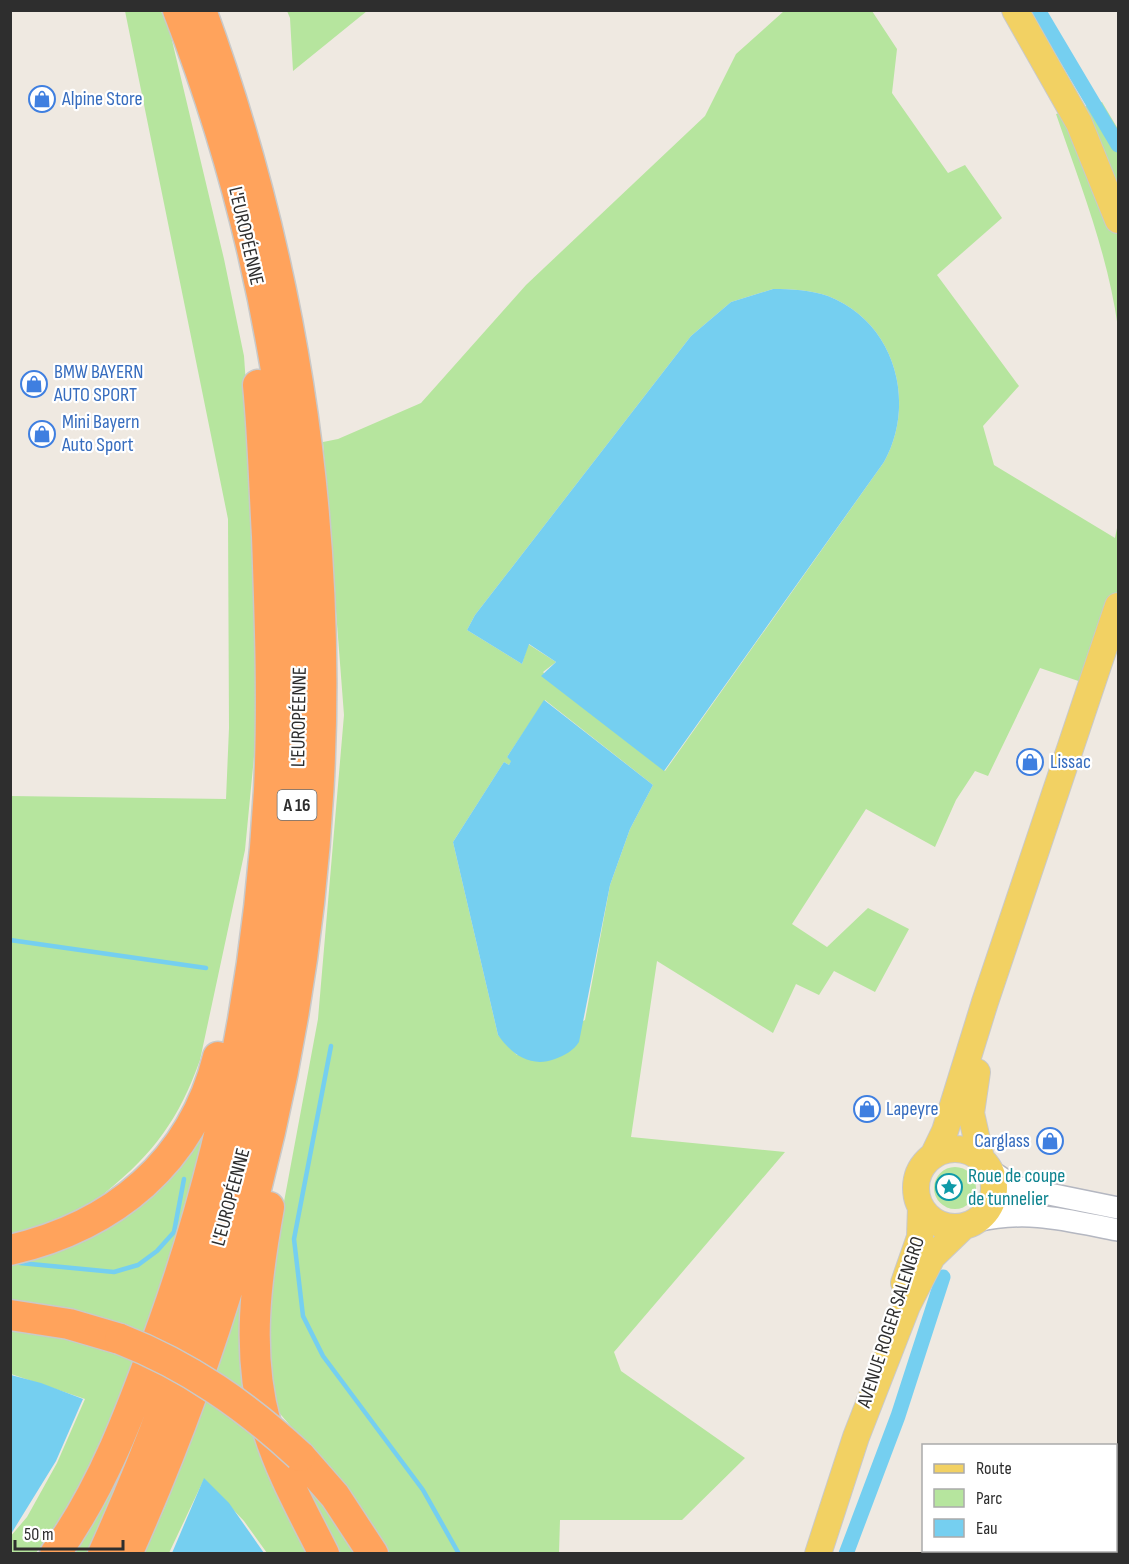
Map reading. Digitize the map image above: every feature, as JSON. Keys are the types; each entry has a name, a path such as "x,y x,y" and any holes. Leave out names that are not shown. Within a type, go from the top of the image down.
{"highway":[{"name":"L'EUROPÉENNE","path":"103,1554 152,1438 184,1351 216,1254 243,1155 279,973 289,900 298,789 301,705 298,593 291,491 279,398 247,233 223,146 178,10"},
{"name":"L'EUROPÉENNE","path":"127,1554 193,1391 245,1230 279,1096 303,955 316,843 322,731 320,592 311,478 296,365 268,227 238,120 201,10"},
{"path":"58,1550 94,1490 138,1393 180,1274 216,1147 244,1011 259,902 269,789 271,667 261,419 252,335 235,239 189,41"},
{"path":"10,1250 84,1225 124,1200 146,1182 173,1153 204,1101 221,1045 238,951 260,793 271,667"},
{"path":"303,955 303,1031 264,1233 256,1299 254,1342 258,1385 269,1432 288,1480 324,1554"},
{"path":"10,1315 69,1324 120,1339 168,1360 204,1380 243,1407 300,1456 335,1496 373,1554"}],"main road":[{"path":"1015,10 1079,123 1119,220"},
{"path":"997,969 970,1107 972,1131 994,1185 993,1199 986,1212 970,1223 951,1226 938,1223 921,1207 917,1181 921,1170 933,1156 942,1139 997,969 1119,606"},
{"path":"933,1156 954,1149 968,1151 986,1165"},
{"name":"AVENUE ROGER SALENGRO","path":"818,1554 886,1334 916,1251 922,1221 921,1207"},
{"name":"AVENUE ROGER SALENGRO","path":"856,1437 896,1332 924,1272 937,1252 970,1223"}],"street":[{"path":"986,1165 1015,1187 1119,1208"},
{"path":"970,1223 1005,1214 1026,1214 1119,1230"}],"green space":[{"path":"125,11 161,11 170,32 224,259 244,356 261,601 256,736 245,850 200,1060 183,1100 163,1134 151,1149 123,1178 84,1211 63,1222 11,1234 10,796 226,799 229,728 228,519"},
{"path":"287,11 367,11 293,71 290,18"},
{"path":"784,11 872,11 897,49 892,93 948,173 965,165 1002,218 937,275 1019,386 983,426 994,465 1115,538 1118,523 1118,650 1102,689 1040,668 988,776 975,771 956,800 935,847 866,809 792,924 827,947 868,908 909,929 875,992 834,971 819,995 796,984 773,1033 657,961 631,1137 785,1152 614,1352 621,1371 745,1458 682,1520 560,1520 559,1553 388,1553 352,1497 275,1408 262,1339 273,1284 275,1250 318,1019 344,715 323,442 338,439 421,403 526,285 705,116 736,54","holes":["773,289 801,290 828,296 851,308 870,324 884,344 894,366 899,414 894,439 884,462 665,771 558,688 543,672 556,662 528,644 522,664 467,630 475,615 691,336 731,302","545,700 653,785 630,829 610,885 585,1020 517,1055 498,1035 453,842 504,762 509,765 512,760 507,757"]},
{"path":"1102,102 1118,129 1118,328 1100,246 1056,114"},
{"path":"198,1131 210,1137 149,1339 11,1302 10,1258 33,1254"},
{"path":"955,1167 963,1168 970,1173 975,1180 975,1196 970,1203 963,1208 955,1209 947,1208 940,1203 935,1196 934,1188 935,1180 940,1173 947,1168"},
{"path":"238,1304 246,1308 249,1397 239,1386 218,1372 218,1361"},
{"path":"11,1326 87,1339 138,1358 84,1484 36,1553 11,1553 10,1537 27,1517 57,1463 85,1399 11,1374"},
{"path":"152,1382 100,1528 88,1553 65,1554"},
{"path":"207,1395 260,1432 313,1553 267,1553 244,1521 204,1479 169,1553 143,1554 165,1507"},
{"path":"297,1479 322,1490 365,1553 335,1553"}],"water":[{"path":"773,289 801,290 828,296 851,308 870,324 884,344 894,366 899,414 894,439 884,462 664,771 541,676 556,662 529,644 522,664 467,630 475,615 691,336 731,302"},
{"path":"544,700 653,785 630,829 610,885 579,1042 562,1056 538,1062 516,1054 498,1035 453,842 504,762 509,765 511,761 507,757"},
{"path":"11,1375 41,1383 83,1399 56,1461 11,1534"},
{"path":"204,1478 229,1503 264,1553 172,1553"}],"waterway":[{"path":"1038,10 1118,145"},
{"path":"10,940 206,968"},
{"path":"331,1046 294,1239 303,1316 323,1356 423,1490 459,1554"},
{"path":"20,1263 114,1272 138,1265 157,1251 174,1232 184,1179"},
{"path":"846,1554 898,1416 943,1277"}],"place":[{"name":"Alpine Store","path":"42,99"},
{"name":"BMW BAYERN AUTO SPORT","path":"34,384"},
{"name":"Mini Bayern Auto Sport","path":"42,434"},
{"name":"Lissac","path":"1030,762"},
{"name":"Lapeyre","path":"867,1109"},
{"name":"Carglass","path":"1050,1141"},
{"name":"Roue de coupe de tunnelier","path":"949,1187"}]}
